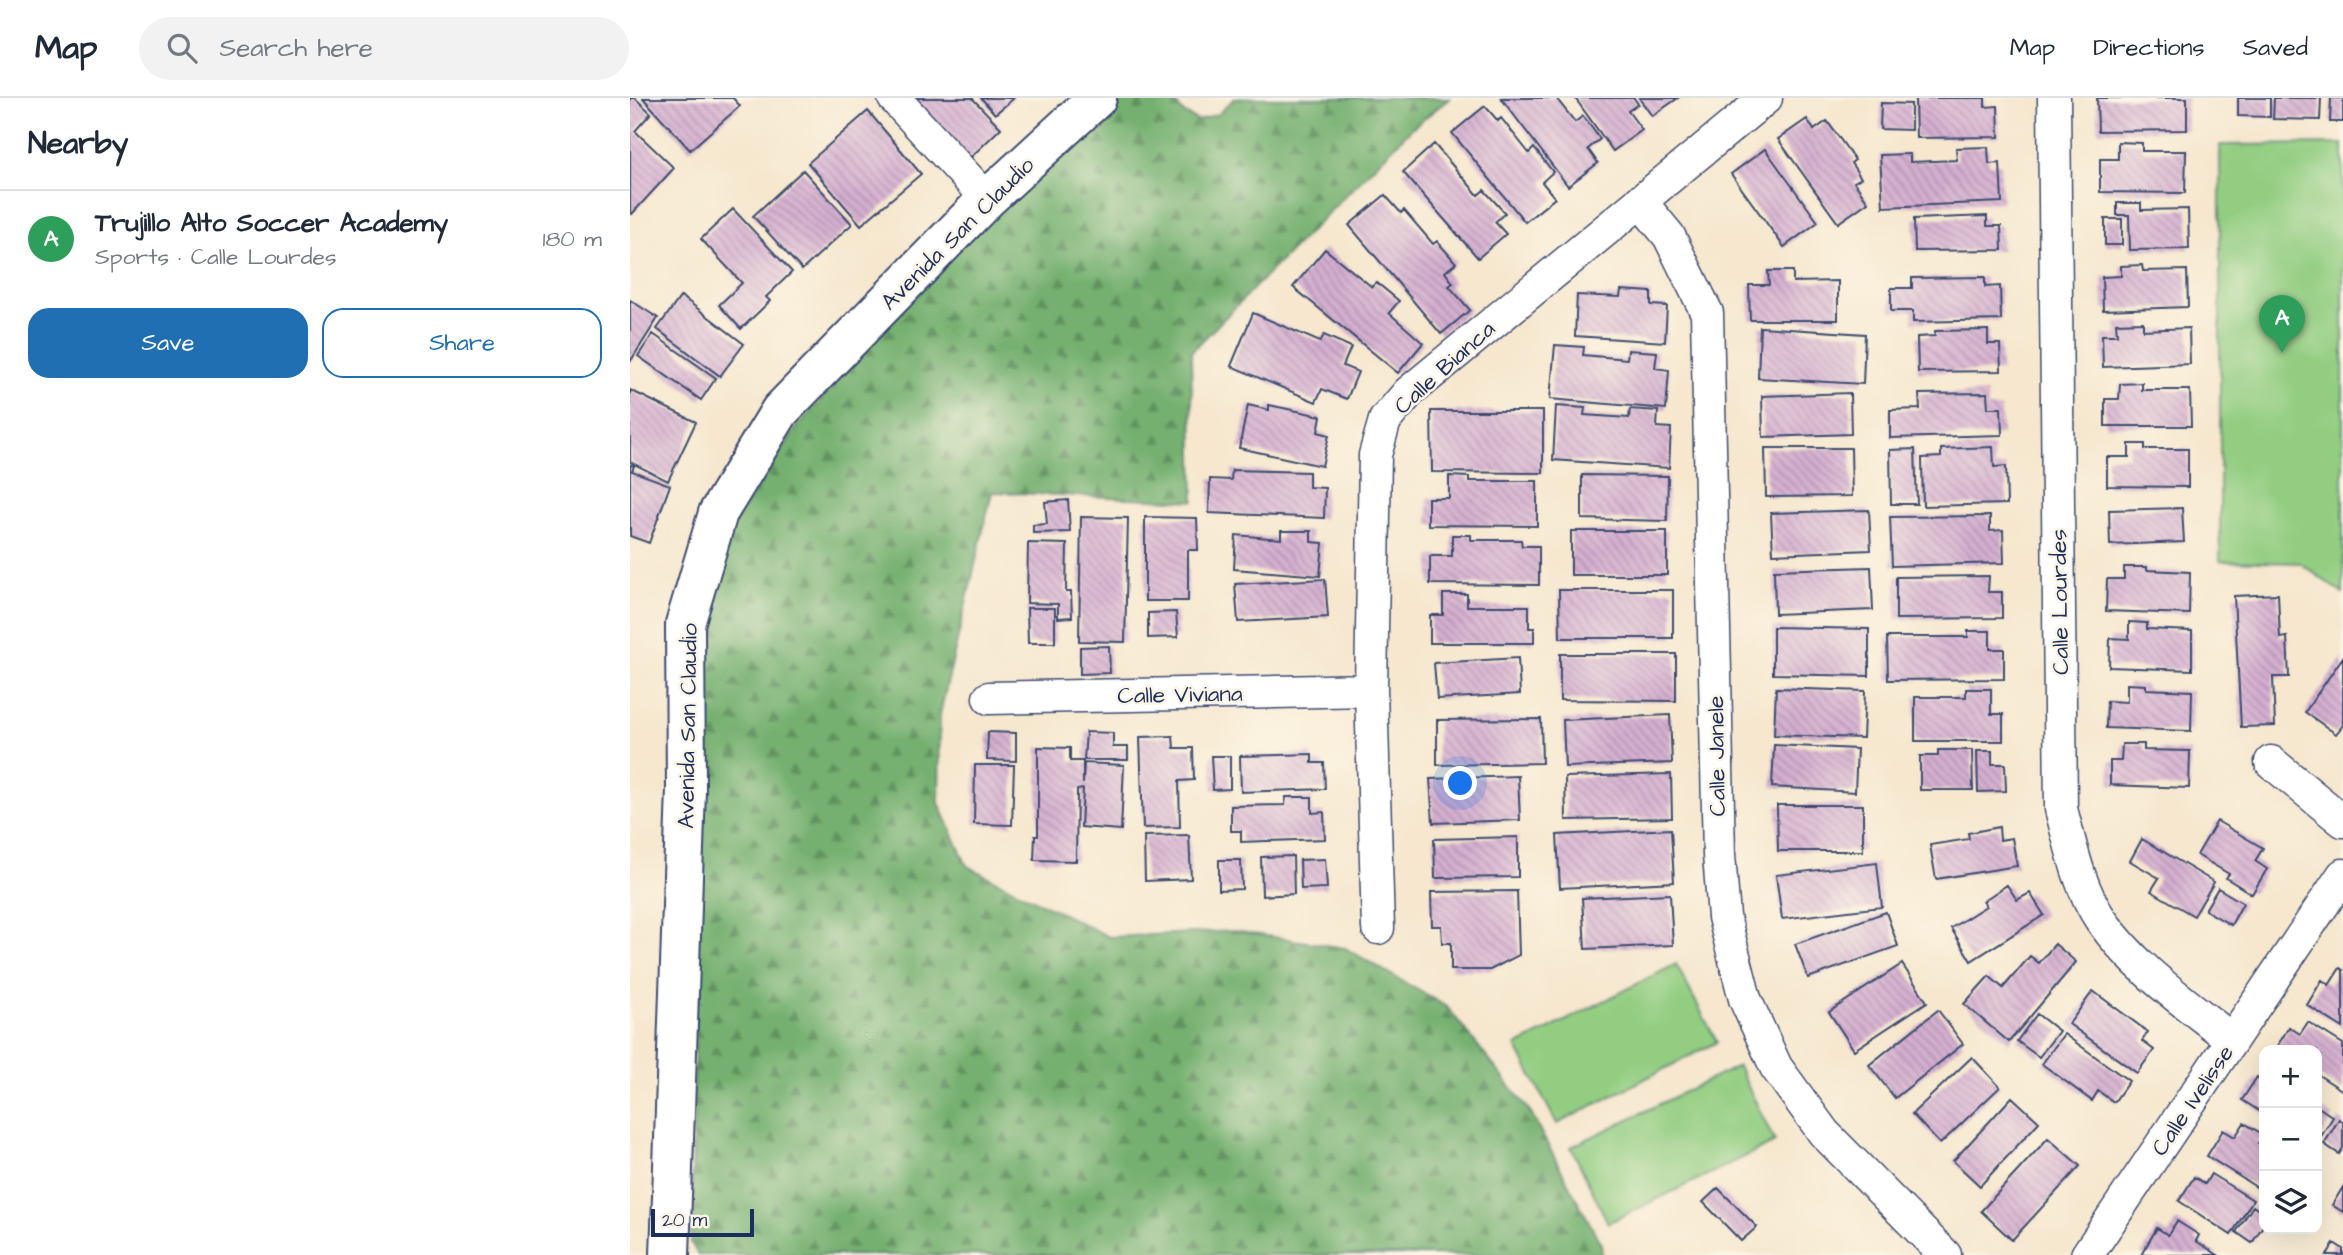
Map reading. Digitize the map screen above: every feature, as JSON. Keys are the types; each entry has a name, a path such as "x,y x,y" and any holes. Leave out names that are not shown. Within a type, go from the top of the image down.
{"street":[{"path":"894,98 986,200"},
{"name":"Avenida San Claudio","path":"669,1254 686,789 685,624 718,513 780,411 986,200 1097,98"},
{"name":"Calle Bianca","path":"1378,928 1371,690 1375,455 1385,420 1409,393 1766,98"},
{"name":"Calle Lourdes","path":"2054,98 2061,809 2078,870 2100,918 2132,959 2232,1040"},
{"name":"Calle Janele","path":"1640,201 1669,236 1707,313 1718,855 1724,917 1745,999 1776,1067 1824,1133 1945,1255"},
{"name":"Calle Viviana","path":"989,698 1371,690"},
{"path":"2271,762 2343,821"},
{"name":"Calle Ivelisse","path":"2087,1255 2343,875"}],"green space":[{"path":"1123,98 1170,98 1185,114 1198,121 1218,114 1235,98 1450,98 1413,127 1191,352 1194,501 992,492 940,714 939,803 967,866 1109,937 1234,931 1345,948 1447,1007 1529,1110 1601,1244 1602,1255 698,1255 691,1243 702,627 733,525 796,428 861,354 1002,204"},
{"path":"2343,144 2343,594 2300,563 2220,561 2220,145"},
{"path":"1676,964 1717,1042 1557,1124 1516,1046"},
{"path":"1738,1066 1775,1142 1608,1223 1571,1147"}],"building":[{"path":"630,98 635,98 651,113 635,131 674,168 632,214 630,212"},
{"path":"643,98 733,98 740,106 690,150"},
{"path":"909,98 972,98 1001,128 968,160"},
{"path":"981,98 1014,98 995,114"},
{"path":"1501,98 1556,98 1575,122 1583,116 1600,139 1588,149 1598,163 1568,186"},
{"path":"1575,98 1634,98 1638,104 1628,111 1642,130 1613,151"},
{"path":"1639,98 1678,98 1652,116"},
{"path":"1985,98 1985,107 1998,106 1999,137 1916,138 1915,99"},
{"path":"2097,98 2187,98 2187,130 2098,131"},
{"path":"2238,98 2270,98 2270,117 2238,116"},
{"path":"2274,98 2321,98 2320,120 2273,119"},
{"path":"2331,98 2343,98 2343,122 2330,122"},
{"path":"1881,103 1911,104 1911,130 1880,129"},
{"path":"1485,106 1498,121 1501,118 1529,153 1534,148 1553,172 1542,182 1555,198 1525,222 1452,133"},
{"path":"868,111 921,174 861,225 808,163"},
{"path":"1807,119 1814,130 1827,121 1855,160 1851,163 1861,178 1854,182 1868,202 1838,223 1778,139"},
{"path":"2118,142 2142,143 2142,151 2186,151 2185,193 2100,192 2100,159 2118,159"},
{"path":"1434,144 1478,195 1484,190 1505,213 1495,222 1506,234 1478,258 1403,172"},
{"path":"1988,147 1989,164 2000,163 2002,202 1883,207 1880,155 1910,154 1910,162 1957,160 1956,148"},
{"path":"1765,149 1818,222 1784,247 1731,174"},
{"path":"803,170 852,224 802,270 753,216"},
{"path":"1385,195 1401,213 1404,210 1433,244 1437,241 1456,263 1445,272 1453,283 1449,286 1470,310 1441,334 1349,225"},
{"path":"2117,203 2141,203 2141,210 2188,209 2189,249 2130,250 2129,215 2117,215"},
{"path":"733,209 792,272 766,297 770,301 741,329 719,305 742,283 701,239"},
{"path":"1987,216 1987,226 2001,226 2002,250 1915,251 1914,219"},
{"path":"2105,219 2122,219 2122,245 2105,245"},
{"path":"1325,249 1372,287 1376,282 1399,301 1389,313 1423,343 1398,373 1293,287"},
{"path":"2142,265 2143,271 2187,270 2188,307 2103,310 2102,277 2121,276 2121,266"},
{"path":"1768,271 1793,271 1793,282 1838,281 1838,320 1750,320 1749,285 1769,285"},
{"path":"1985,277 1985,287 2000,286 2001,320 1913,322 1913,311 1891,311 1891,288 1912,288 1912,278"},
{"path":"1621,290 1651,292 1651,305 1667,306 1665,342 1575,336 1577,295 1620,297"},
{"path":"681,296 744,344 720,376 657,329"},
{"path":"630,300 658,318 630,362"},
{"path":"1253,313 1320,342 1324,335 1351,347 1343,366 1358,372 1347,399 1322,389 1316,402 1231,366"},
{"path":"2143,322 2143,330 2189,328 2190,364 2103,367 2102,335 2117,335 2116,323"},
{"path":"1760,327 1865,334 1863,384 1758,378"},
{"path":"1988,330 1988,344 2000,344 2001,371 1918,372 1917,337 1935,336 1935,331"},
{"path":"653,334 716,378 701,400 638,356"},
{"path":"1555,345 1584,347 1583,355 1627,359 1628,350 1657,352 1655,368 1669,370 1666,409 1550,399"},
{"path":"2142,383 2142,390 2190,390 2191,426 2105,426 2105,399 2119,399 2120,384"},
{"path":"630,390 696,422 668,481 630,462"},
{"path":"1850,393 1851,434 1763,437 1762,396"},
{"path":"1987,393 1988,408 2001,408 2002,435 1890,438 1890,410 1920,409 1919,394"},
{"path":"1248,405 1269,410 1269,405 1321,416 1318,432 1329,435 1322,466 1239,448"},
{"path":"1556,406 1585,408 1584,415 1629,418 1630,409 1658,411 1657,427 1671,428 1669,468 1553,460"},
{"path":"1431,411 1543,411 1543,473 1432,472"},
{"path":"2129,444 2145,444 2145,449 2188,449 2188,487 2107,486 2107,457 2129,457"},
{"path":"1993,447 1994,467 2006,466 2007,504 1923,506 1922,458 1941,457 1941,449"},
{"path":"1765,448 1851,448 1852,496 1766,497"},
{"path":"1915,449 1917,504 1891,504 1890,450"},
{"path":"630,465 634,466 632,471 670,485 649,543 630,536"},
{"path":"1232,470 1309,472 1309,487 1325,488 1324,518 1209,513 1210,479 1231,480"},
{"path":"1582,475 1668,476 1667,521 1582,519"},
{"path":"1449,476 1469,477 1469,481 1537,481 1537,526 1428,525 1428,498 1449,498"},
{"path":"1068,500 1070,532 1033,533 1033,525 1047,524 1045,502"},
{"path":"2182,508 2184,542 2110,545 2109,510"},
{"path":"1869,510 1871,550 1773,554 1771,513"},
{"path":"1990,516 1990,531 2003,530 2004,563 1892,566 1890,517"},
{"path":"1081,517 1128,518 1125,642 1079,641"},
{"path":"1145,517 1197,518 1198,550 1188,550 1188,601 1145,601"},
{"path":"1281,531 1311,531 1311,542 1323,543 1320,576 1234,569 1236,535 1281,539"},
{"path":"1571,531 1667,531 1667,575 1571,575"},
{"path":"1452,535 1471,535 1471,540 1521,540 1522,546 1539,546 1539,585 1430,584 1430,556 1452,556"},
{"path":"1028,543 1067,544 1066,592 1071,592 1072,617 1058,618 1058,604 1027,603"},
{"path":"1871,567 1873,610 1775,614 1774,570"},
{"path":"2124,567 2190,572 2189,614 2106,611 2107,579 2124,579"},
{"path":"1989,576 1988,592 2002,592 2002,618 1896,619 1896,577"},
{"path":"1325,579 1328,617 1238,622 1235,584"},
{"path":"1559,590 1673,590 1673,638 1560,638"},
{"path":"1443,594 1467,594 1467,606 1529,606 1529,628 1534,628 1534,643 1430,643 1430,615 1443,615"},
{"path":"2278,594 2280,638 2287,637 2289,677 2273,677 2275,726 2241,727 2234,596"},
{"path":"1027,608 1055,608 1055,643 1028,643"},
{"path":"1176,612 1178,637 1148,638 1148,613"},
{"path":"2129,622 2147,623 2147,629 2192,631 2192,670 2109,667 2110,638 2129,639"},
{"path":"1773,627 1869,629 1869,676 1773,674"},
{"path":"1968,631 1990,631 1990,649 2004,649 2004,679 1888,680 1887,637 1968,637"},
{"path":"1109,646 1110,673 1080,674 1080,647"},
{"path":"1560,654 1676,654 1676,701 1560,700"},
{"path":"2343,657 2343,725 2336,734 2305,712"},
{"path":"1518,658 1520,694 1437,699 1434,663"},
{"path":"2127,684 2146,685 2146,689 2192,691 2191,731 2106,728 2107,701 2127,702"},
{"path":"1776,688 1865,691 1863,738 1774,735"},
{"path":"1966,689 1991,689 1991,714 2003,714 2003,741 1915,741 1915,697 1966,697"},
{"path":"1670,715 1672,763 1565,767 1563,720"},
{"path":"1541,719 1542,763 1437,765 1437,720"},
{"path":"988,732 1016,733 1016,761 987,760"},
{"path":"1086,732 1113,733 1113,747 1128,747 1128,760 1084,760"},
{"path":"1173,736 1174,748 1193,748 1194,780 1179,781 1180,827 1143,828 1140,737"},
{"path":"2122,744 2144,744 2144,750 2190,751 2189,788 2110,785 2110,761 2121,761"},
{"path":"1774,745 1857,749 1855,792 1772,787"},
{"path":"1038,747 1070,748 1070,761 1083,761 1083,784 1084,763 1124,765 1121,830 1081,827 1083,789 1077,790 1076,861 1034,860 1035,836 1038,836"},
{"path":"1938,750 1972,750 1973,790 1920,790 1920,756 1938,756"},
{"path":"1977,751 1992,751 1992,764 2005,764 2006,791 1978,792"},
{"path":"1312,754 1312,763 1324,763 1325,789 1241,792 1240,756"},
{"path":"1211,756 1230,756 1230,789 1213,790"},
{"path":"975,765 1014,765 1012,825 974,824"},
{"path":"1671,774 1672,818 1566,820 1565,777"},
{"path":"1518,776 1520,820 1433,823 1430,779"},
{"path":"1286,797 1312,797 1312,813 1324,812 1325,839 1241,842 1241,831 1231,831 1231,806 1285,805"},
{"path":"1777,805 1863,805 1863,851 1778,851"},
{"path":"2217,821 2263,848 2255,861 2267,869 2252,894 2226,878 2229,874 2197,855"},
{"path":"1999,827 2000,840 2012,838 2017,866 1936,879 1930,845 1969,839 1968,833"},
{"path":"1671,829 1674,882 1560,888 1557,835"},
{"path":"1189,835 1191,879 1145,881 1144,836"},
{"path":"1518,837 1518,877 1435,878 1434,839"},
{"path":"2142,839 2214,882 2194,916 2151,891 2159,878 2130,861"},
{"path":"1293,856 1294,894 1262,896 1261,857"},
{"path":"1325,859 1327,888 1301,889 1300,860"},
{"path":"1219,860 1241,860 1242,889 1219,890"},
{"path":"1877,863 1882,907 1782,919 1776,875"},
{"path":"2007,885 2017,900 2030,893 2044,915 1971,961 1951,928 1986,906 1983,901"},
{"path":"2218,888 2243,903 2231,925 2205,910"},
{"path":"1517,891 1519,955 1490,970 1451,970 1451,943 1442,943 1441,926 1432,926 1431,892"},
{"path":"1670,894 1673,945 1585,949 1582,898"},
{"path":"1886,912 1898,946 1808,978 1795,944"},
{"path":"2055,944 2076,962 2009,1042 1964,1004 1989,976 2003,988 2030,956 2039,963"},
{"path":"1902,964 1927,1002 1854,1050 1829,1012"},
{"path":"2340,968 2343,970 2343,1028 2307,1005 2322,980 2329,985"},
{"path":"2093,991 2148,1032 2142,1041 2154,1050 2137,1073 2069,1024"},
{"path":"1938,1010 1963,1044 1895,1098 1869,1065"},
{"path":"2037,1014 2059,1031 2039,1057 2017,1041"},
{"path":"2308,1022 2343,1044 2343,1091 2322,1077 2322,1045 2278,1045 2289,1027 2300,1034"},
{"path":"2064,1034 2129,1081 2114,1102 2098,1091 2092,1101 2042,1064"},
{"path":"1972,1057 2000,1087 1940,1144 1912,1114"},
{"path":"2257,1077 2259,1078 2259,1111 2242,1100"},
{"path":"2012,1097 2039,1122 1980,1186 1953,1161"},
{"path":"2322,1109 2333,1117 2322,1135"},
{"path":"2339,1119 2343,1122 2343,1148 2339,1154 2324,1144"},
{"path":"2244,1123 2259,1132 2259,1189 2207,1156 2223,1130 2235,1137"},
{"path":"2048,1138 2080,1166 2012,1240 1981,1211"},
{"path":"2211,1174 2253,1200 2231,1235 2179,1201 2194,1177 2205,1184"},
{"path":"2343,1187 2343,1212 2332,1205"},
{"path":"1718,1188 1757,1227 1741,1241 1703,1202"},
{"path":"2253,1206 2259,1210 2259,1232 2252,1243 2236,1232"},
{"path":"2177,1221 2199,1235 2196,1241 2218,1255 2141,1255 2157,1228 2168,1235"},
{"path":"2334,1243 2343,1249 2343,1255 2327,1255"}],"place":[{"name":"Trujillo Alto Soccer Academy","path":"2282,353"}]}
